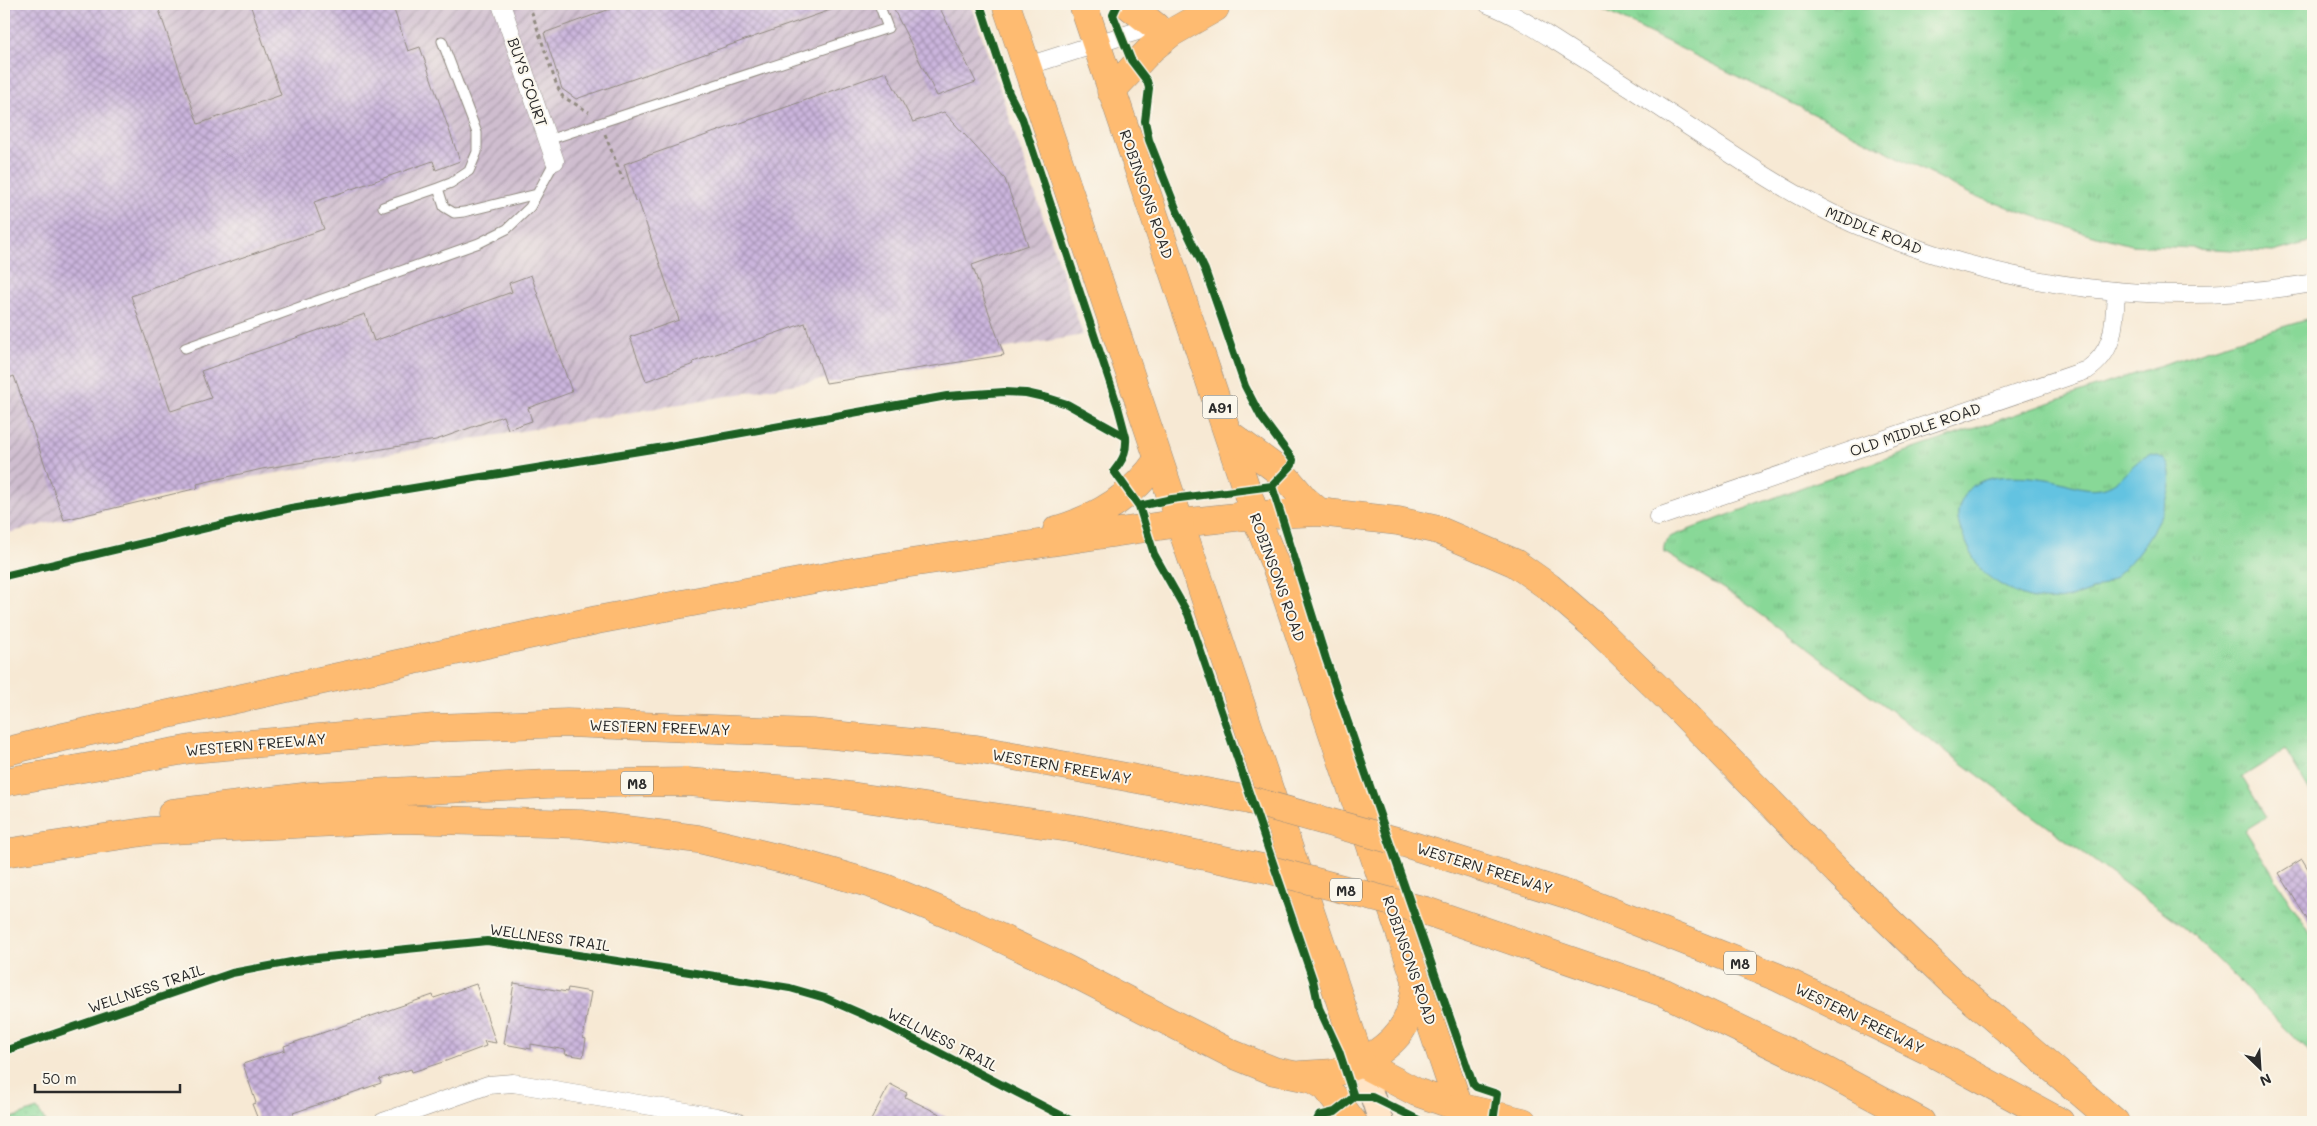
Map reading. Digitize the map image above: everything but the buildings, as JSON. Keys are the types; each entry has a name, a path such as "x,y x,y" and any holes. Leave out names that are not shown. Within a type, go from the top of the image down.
{"highway":[{"path":"1006,4 1361,1063 1462,1115 1523,1122"},
{"name":"ROBINSONS ROAD","path":"1083,4 1255,516 1280,577 1462,1115"},
{"path":"1127,4 1155,26"},
{"path":"1111,91 1151,49 1171,33 1222,6"},
{"path":"1229,434 1283,474 1304,500 1319,512"},
{"path":"1000,548 1063,528 1112,505 1145,478 1158,460"},
{"path":"4,752 59,738 597,620 863,570 1000,548 1180,523 1319,512 1381,519 1438,530 1515,563 1549,587 1593,625 1654,684 1838,872 1952,982 2115,1122"},
{"name":"WESTERN FREEWAY","path":"4,782 191,749 434,728 567,722 812,733 976,750 1249,800 1404,843 1569,895 1777,977 1931,1052 2060,1122"},
{"name":"M8","path":"4,843 171,813 311,796 547,784 687,782 830,793 1057,826 1267,869 1426,911 1665,993 1815,1065 1921,1122"},
{"path":"4,854 150,831 402,819 580,824 698,840 803,864 885,888 967,922 1230,1052 1274,1071 1313,1079 1326,1087 1353,1122"},
{"path":"1299,1075 1334,1073 1361,1063 1389,1044 1403,1029 1412,1008 1416,980"}],"main road":[{"path":"1361,1063 1381,1122"}],"street":[{"name":"BUYS COURT","path":"501,4 555,161"},
{"name":"MIDDLE ROAD","path":"1488,4 1523,21 1792,192 1870,231 1947,258 2042,281 2116,291 2183,294 2224,293 2313,283"},
{"path":"1027,66 1222,6"},
{"name":"OLD MIDDLE ROAD","path":"1658,517 2087,370 2106,353 2111,338 2116,291"},
{"path":"383,1122 488,1085 513,1082 677,1117 717,1116 737,1122"}],"lane":[{"path":"548,140 888,28 879,4"},
{"path":"383,207 451,183 469,171 477,152 477,133 442,41"},
{"path":"186,348 479,242 507,229 530,207 555,161"},
{"path":"438,188 444,207 454,213 537,194"}],"path":[{"path":"529,4 557,86 564,97 592,114"},
{"path":"602,127 623,180"}],"shaded area":[{"path":"4,4 971,4 1083,335 194,487 4,534"}],"green space":[{"path":"1591,4 2313,4 2313,241 2273,252 2131,245 2082,232 1972,195 1824,119"},
{"path":"2313,318 2313,790 2310,792 2285,750 2242,777 2266,817 2245,830 2313,938 2313,1056 2185,928 1740,599 1664,552 1664,547 1665,542 1672,536 1811,484 2131,375"},
{"path":"37,1109 46,1122 4,1122 4,1121"}],"water":[{"path":"2149,455 2162,458 2169,468 2168,496 2163,511 2146,542 2136,555 2126,567 2106,583 2090,591 2064,599 2032,599 2017,594 1993,580 1983,572 1975,561 1961,530 1958,515 1963,499 1976,484 1996,477 2021,476 2052,480 2082,488 2100,488 2114,483 2136,463"}],"cycle path":[{"path":"980,4 1009,93 1022,118 1118,407 1126,437"},
{"path":"1118,4 1113,15 1131,60 1147,81 1149,88 1145,121 1149,140 1177,211 1205,270 1245,386 1261,417 1293,460 1292,465 1272,486"},
{"path":"4,576 291,508 664,447 947,396 1004,392 1026,393 1067,404 1126,437 1124,456 1114,471 1139,506 1154,554 1188,614 1313,980 1319,1008 1339,1051 1354,1097"},
{"path":"1139,506 1172,499 1272,486 1326,659 1473,1084 1476,1087 1497,1094 1493,1122"},
{"name":"WELLNESS TRAIL","path":"4,1051 232,973 307,959 487,941 790,988 825,998 880,1022 1074,1122"},
{"path":"1316,1122 1319,1116 1335,1112 1354,1097 1372,1097 1423,1122"}]}
